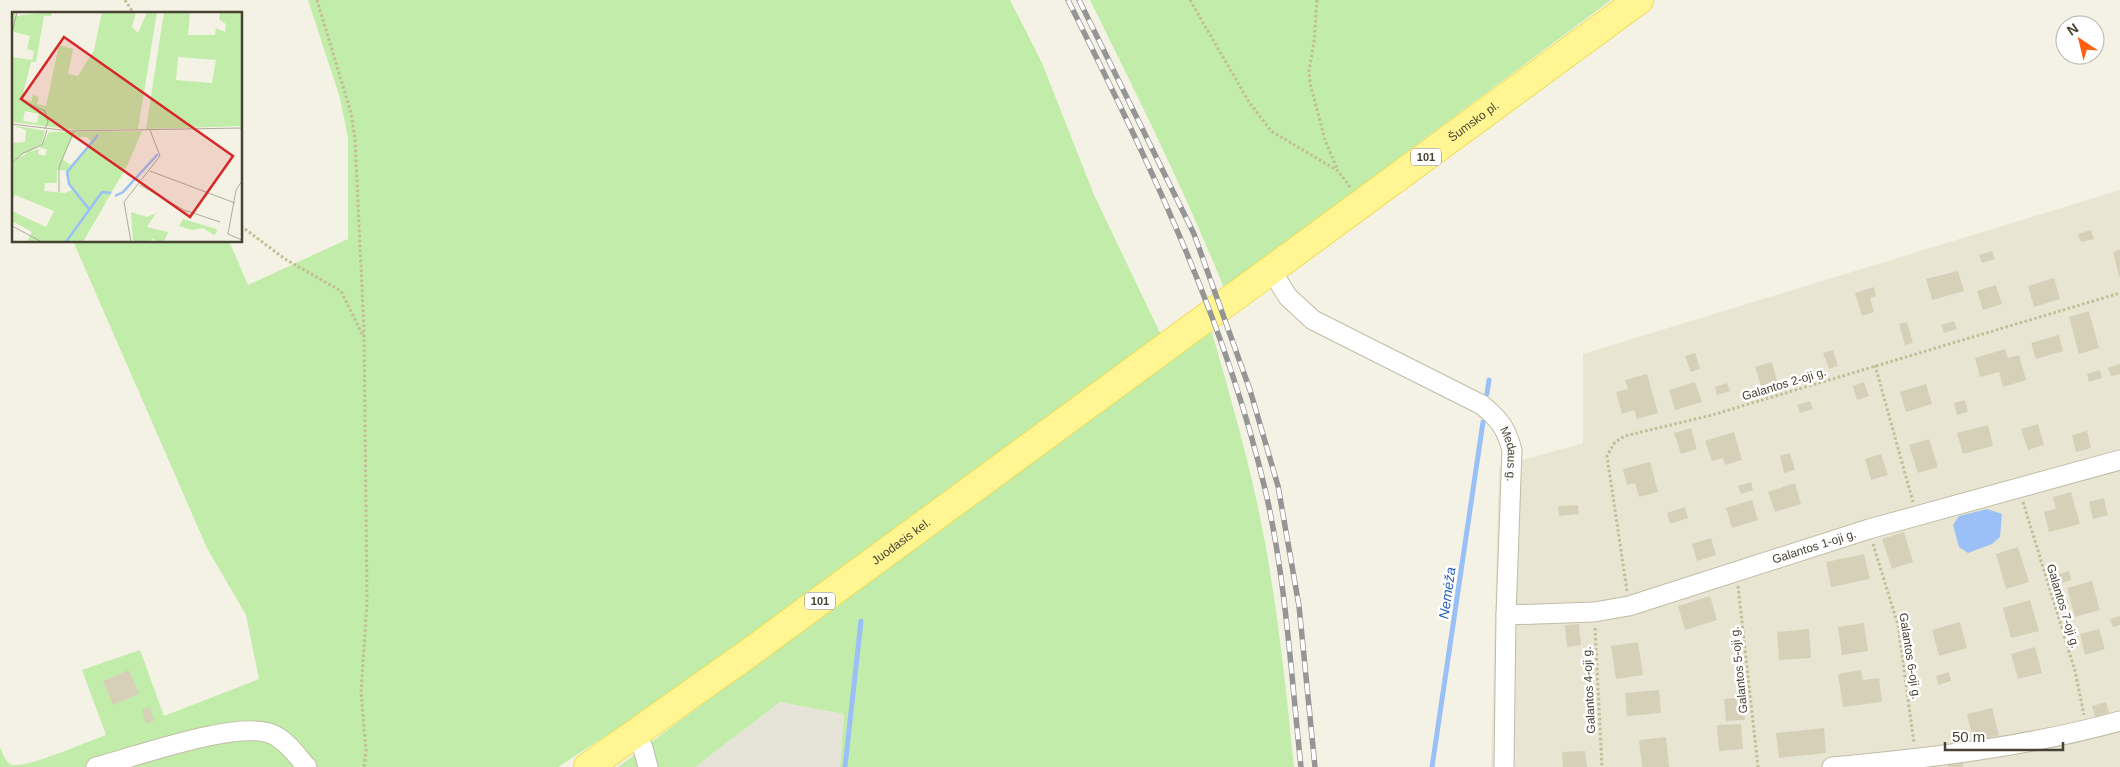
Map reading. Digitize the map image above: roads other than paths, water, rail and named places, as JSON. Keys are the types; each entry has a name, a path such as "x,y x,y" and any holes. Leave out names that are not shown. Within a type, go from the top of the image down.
{"main road":[{"name":"Šumsko pl.","path":"1212,313 1639,0"},
{"name":"Juodasis kel.","path":"588,767 826,597 1212,313"}],"street":[{"name":"Medaus g.","path":"1271,270 1288,297 1302,312 1313,320 1482,405 1496,416 1507,431 1512,450 1506,615 1504,767"},
{"name":"Galantos 1-oji g.","path":"1506,615 1594,612 1629,606 1869,529 2120,460"},
{"path":"1832,767 1916,759 2027,743 2088,730 2120,720"},
{"path":"96,767 236,730 256,730 274,735 281,740 306,767"},
{"path":"635,735 643,748 648,767"}],"water":[{"path":"1987,509 2002,514 2000,537 1992,544 1968,553 1959,547 1953,525 1959,516"}],"waterway":[{"name":"Nemėža","path":"1487,394 1489,380"},
{"name":"Nemėža","path":"1432,767 1483,422"},
{"path":"845,767 861,621"}],"railway":[{"path":"1068,0 1126,119 1181,239 1228,362 1248,425 1265,489 1278,557 1301,767"},
{"path":"1079,0 1194,234 1250,390 1278,486 1299,606 1315,767"}]}
